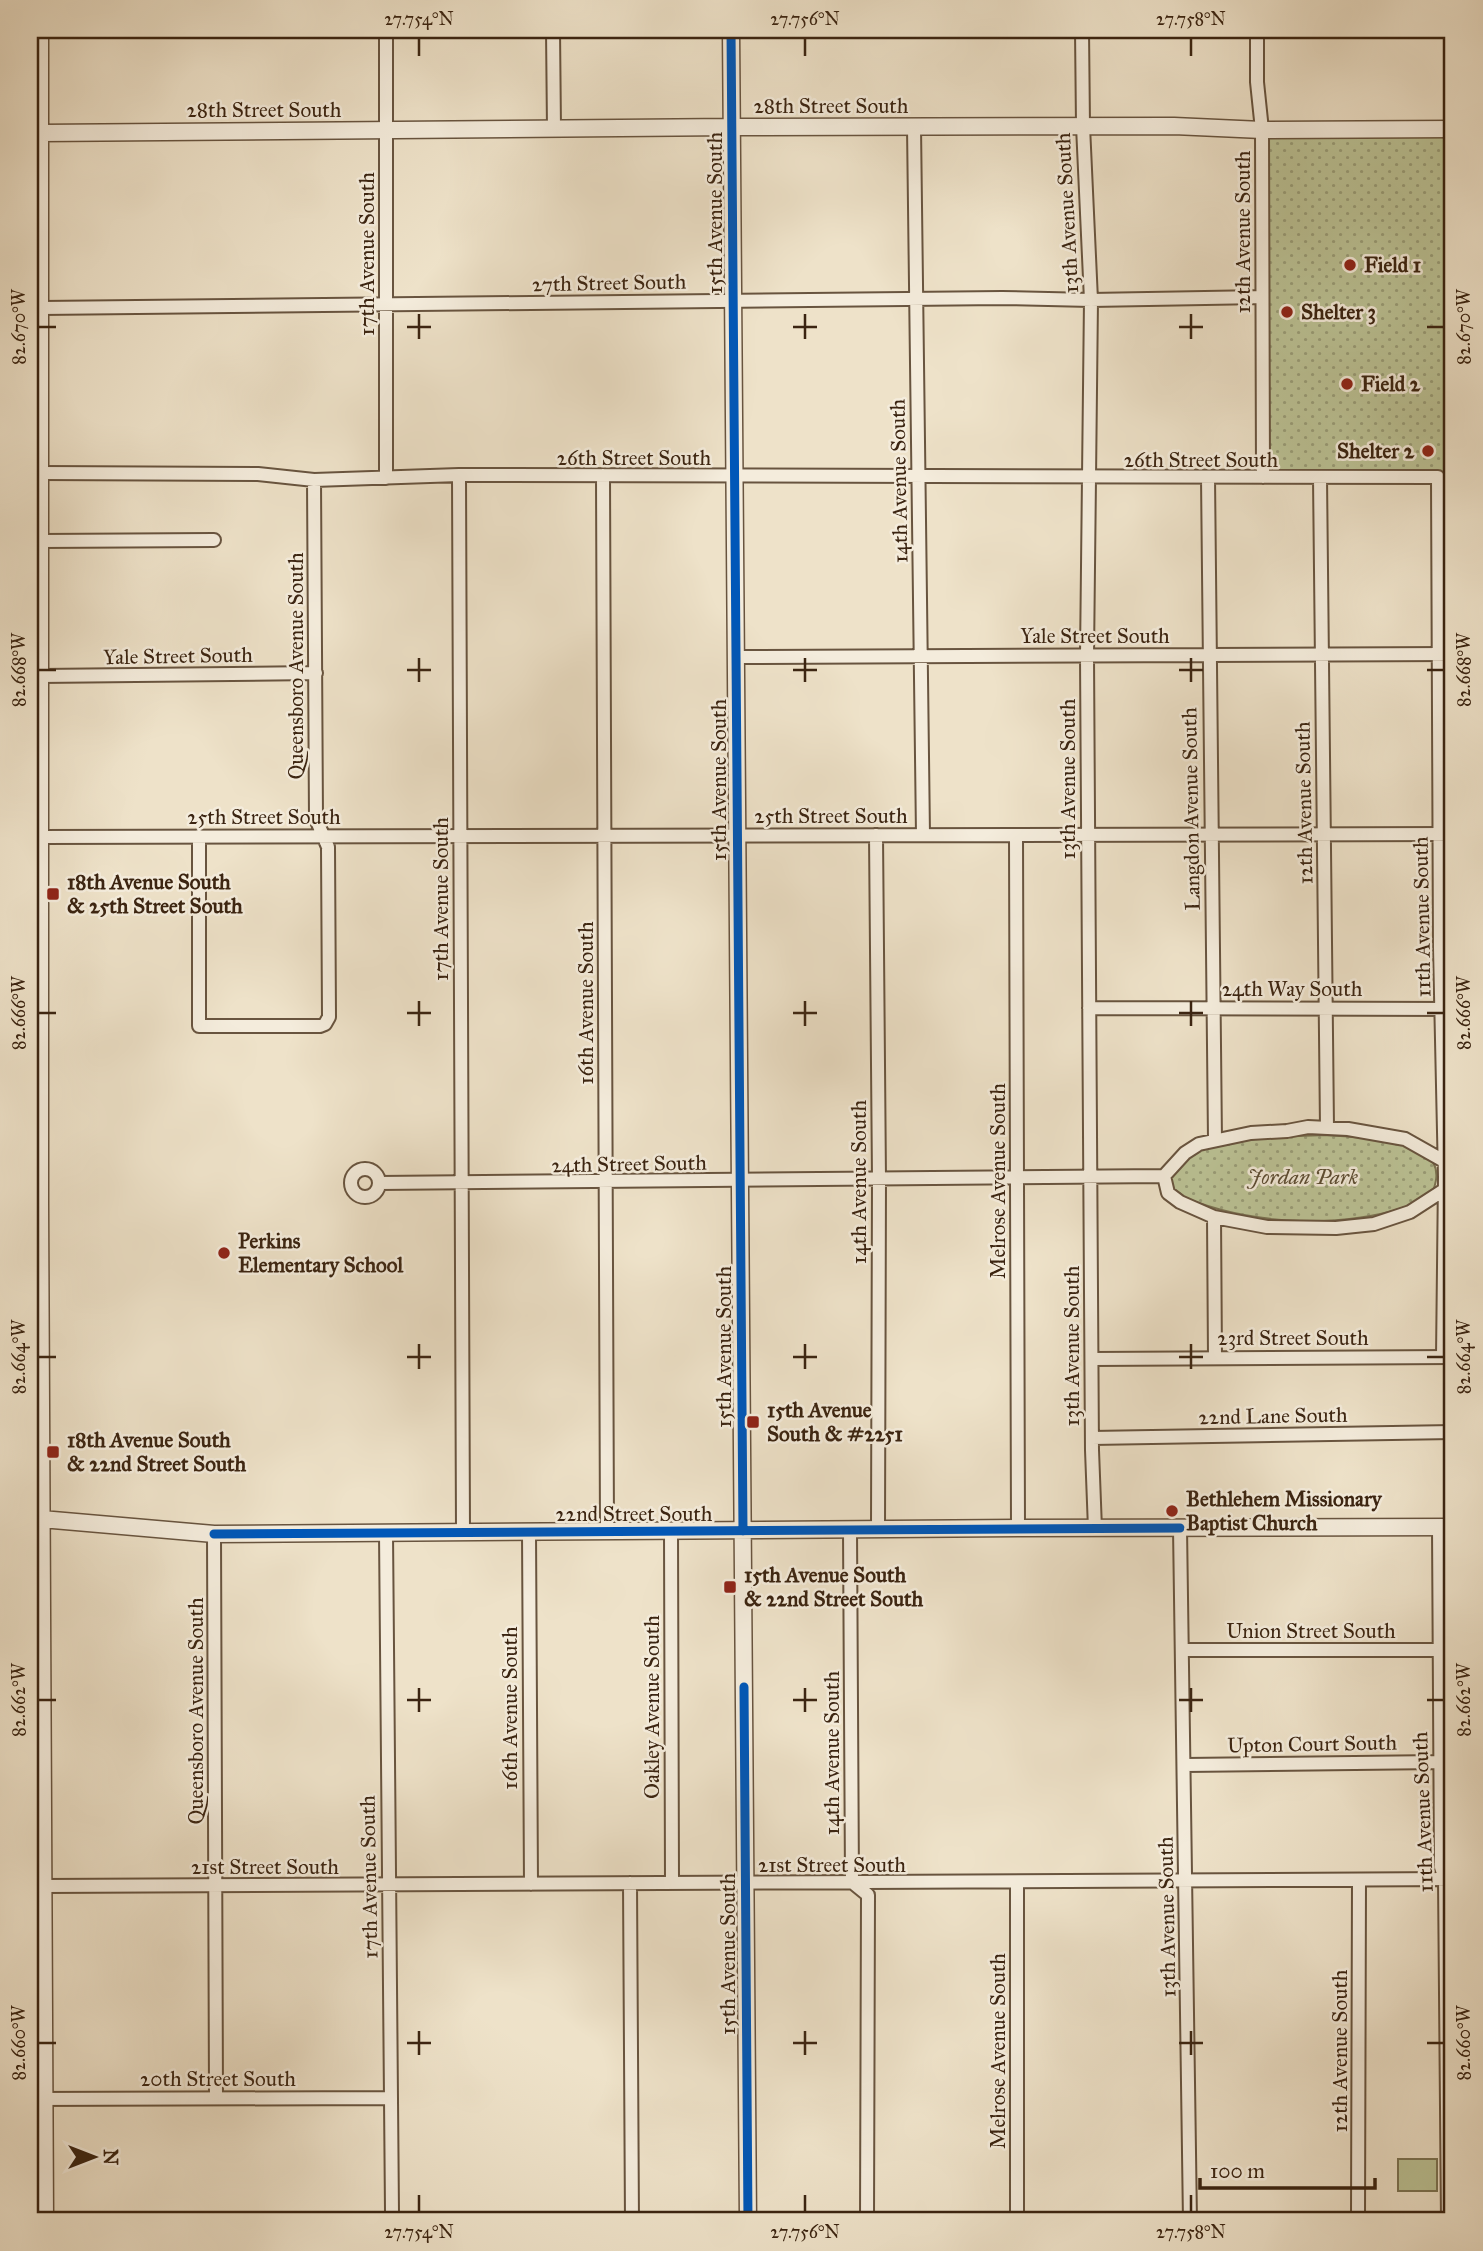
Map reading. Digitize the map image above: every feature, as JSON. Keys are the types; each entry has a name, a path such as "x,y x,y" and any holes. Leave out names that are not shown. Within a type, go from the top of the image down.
{"street":[{"path":"40,30 35,90 41,133 35,228 41,308 35,403 40,473 40,541 35,579 40,677 35,750 41,837 35,924 36,1856 43,1886 37,2026 37,2200 45,2221"},
{"name":"17th Avenue South","path":"386,30 386,478"},
{"path":"553,30 554,129"},
{"name":"15th Avenue South","path":"731,30 748,2221"},
{"name":"13th Avenue South","path":"1082,30 1083,127 1091,300 1087,656 1092,1438 1095,1529"},
{"name":"12th Avenue South","path":"1257,30 1257,82 1262,130 1263,477"},
{"name":"28th Street South","path":"41,133 732,127 1174,126 1262,130 1453,129"},
{"name":"14th Avenue South","path":"914,127 923,835"},
{"name":"27th Street South","path":"41,308 733,300 1262,298"},
{"name":"26th Street South","path":"40,473 258,474 314,480 458,475 1438,477"},
{"name":"17th Avenue South","path":"458,475 463,1532"},
{"name":"16th Avenue South","path":"603,475 607,1532"},
{"name":"Langdon Avenue South","path":"1208,477 1215,1140"},
{"name":"12th Avenue South","path":"1320,477 1327,1128"},
{"name":"11th Avenue South","path":"1438,477 1439,654 1446,834 1448,1009 1444,1161 1447,1181 1448,1357"},
{"name":"Queensboro Avenue South","path":"199,836 199,1026 325,1024 329,1017 328,848 316,819 314,480"},
{"path":"40,541 214,540"},
{"name":"Yale Street South","path":"736,657 1453,654"},
{"name":"Yale Street South","path":"40,677 316,673"},
{"name":"25th Street South","path":"41,837 1446,834"},
{"name":"14th Avenue South","path":"876,835 878,1530"},
{"name":"Melrose Avenue South","path":"1016,835 1018,1528"},
{"name":"24th Way South","path":"1089,1008 1448,1009"},
{"path":"1444,1161 1405,1139 1308,1127 1251,1133 1199,1144 1185,1153 1164,1176 1168,1193 1180,1202 1214,1217 1267,1227 1357,1227 1374,1224 1410,1212 1447,1181"},
{"name":"24th Street South","path":"379,1183 1164,1176"},
{"path":"1214,1217 1215,1358"},
{"name":"23rd Street South","path":"1092,1359 1448,1357"},
{"name":"22nd Lane South","path":"1092,1438 1453,1432"},
{"name":"22nd Street South","path":"36,1519 214,1534 1446,1527"},
{"name":"11th Avenue South","path":"1446,1527 1439,1650 1439,1762 1441,1867 1449,1880 1448,2221"},
{"name":"13th Avenue South","path":"1180,1528 1190,2221"},
{"name":"14th Avenue South","path":"850,1530 852,1882 868,1895 867,2221"},
{"name":"Oakley Avenue South","path":"671,1531 672,1883"},
{"name":"16th Avenue South","path":"529,1532 531,1884"},
{"name":"17th Avenue South","path":"386,1533 393,2221"},
{"name":"Queensboro Avenue South","path":"214,1534 216,2098"},
{"name":"Union Street South","path":"1183,1650 1439,1650"},
{"path":"1439,1704 1453,1704"},
{"name":"Upton Court South","path":"1185,1765 1439,1762"},
{"name":"12th Avenue South","path":"1358,2221 1359,1880"},
{"name":"21st Street South","path":"43,1886 1449,1880"},
{"name":"Melrose Avenue South","path":"1017,1882 1017,2221"},
{"path":"630,1883 632,2221"},
{"name":"20th Street South","path":"37,2099 391,2098"}],"green space":[{"path":"1262,130 1453,135 1453,654 1439,654 1438,478 1263,477"},
{"name":"Jordan Park","path":"1325,1135 1400,1143 1426,1154 1436,1170 1432,1194 1407,1207 1376,1215 1317,1221 1287,1220 1228,1212 1200,1203 1174,1193 1169,1181 1175,1166 1186,1156 1203,1149 1246,1140"},
{"path":"1398,2159 1437,2159 1437,2191 1398,2191"}],"cycle path":[{"path":"731,30 743,1531"},
{"path":"214,1534 1180,1528"},
{"path":"744,1687 748,2221"}],"place":[{"name":"Field 1","path":"1350,265"},
{"name":"Shelter 3","path":"1287,312"},
{"name":"Field 2","path":"1347,384"},
{"name":"Shelter 2","path":"1428,451"},
{"name":"18th Avenue South & 25th Street South","path":"53,894"},
{"name":"Perkins Elementary School","path":"224,1253"},
{"name":"15th Avenue South & #2251","path":"753,1422"},
{"name":"18th Avenue South & 22nd Street South","path":"53,1452"},
{"name":"Bethlehem Missionary Baptist Church","path":"1172,1511"},
{"name":"15th Avenue South & 22nd Street South","path":"730,1587"}]}
